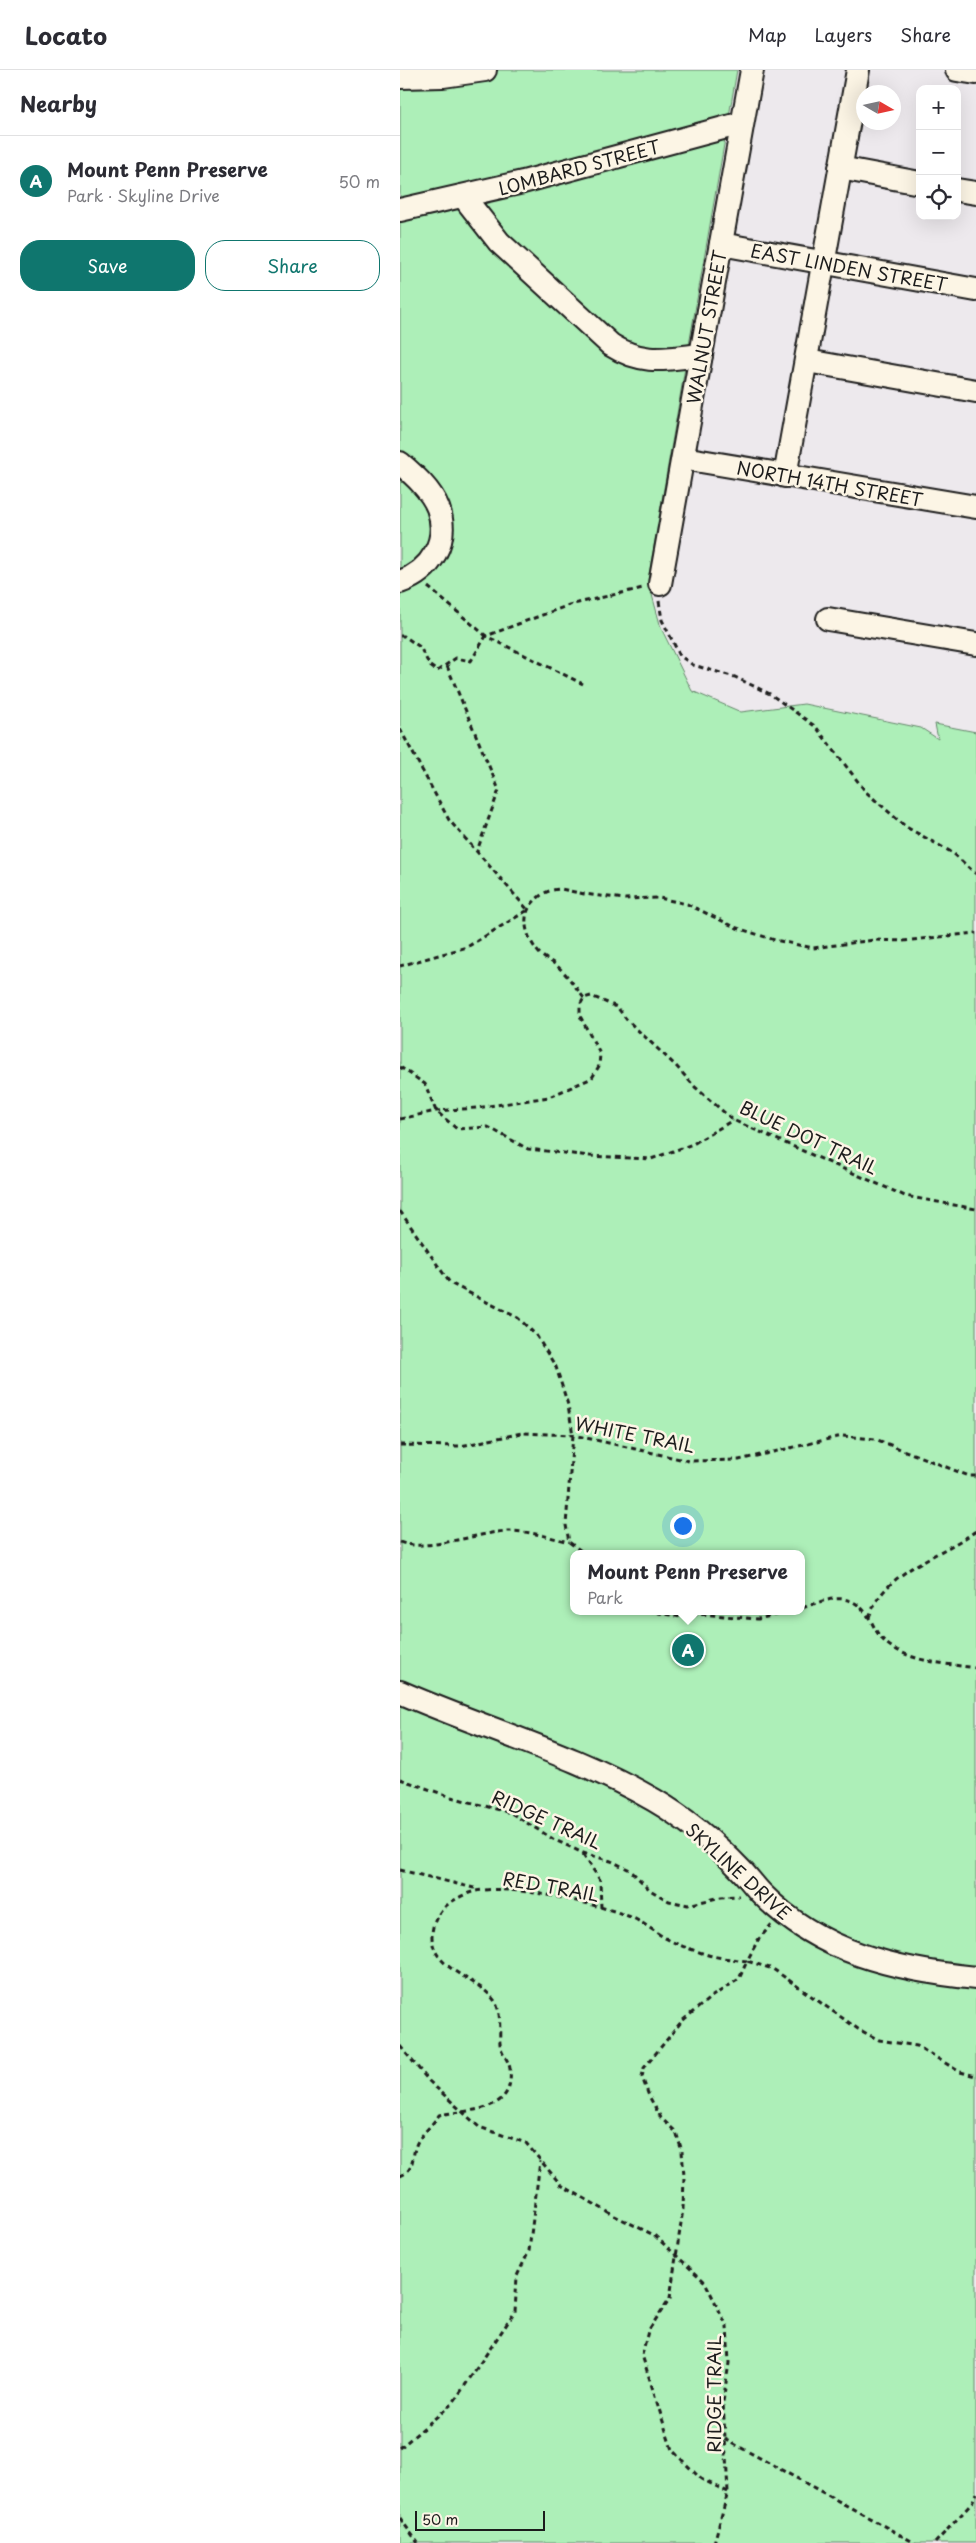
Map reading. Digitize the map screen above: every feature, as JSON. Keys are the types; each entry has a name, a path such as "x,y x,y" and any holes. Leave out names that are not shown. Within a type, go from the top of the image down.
{"street":[{"path":"400,77 443,76 485,70"},
{"name":"WALNUT STREET","path":"660,584 752,70"},
{"path":"785,476 858,70"},
{"path":"957,70 976,73"},
{"name":"LOMBARD STREET","path":"405,204 463,196 523,182 742,123"},
{"path":"840,168 916,182"},
{"path":"961,191 976,194"},
{"path":"463,196 499,242 611,345 628,356 658,360 701,355"},
{"name":"EAST LINDEN STREET","path":"721,244 976,290"},
{"path":"806,361 976,391"},
{"name":"NORTH 14TH STREET","path":"683,458 976,507"},
{"path":"400,463 425,487 438,508 441,529 437,549 428,566 406,580"},
{"path":"828,619 976,644"},
{"name":"SKYLINE DRIVE","path":"400,1692 580,1763 656,1801 692,1826 718,1848 783,1913 828,1942 885,1964 909,1970 976,1978"}],"path":[{"path":"406,580 436,592 486,636 582,684"},
{"path":"400,636 404,636 420,647 430,666 437,671 456,658 471,661 486,636 569,606 660,584 658,605 662,620 680,656 693,665 735,676 770,694 816,726 866,792 906,827 953,853 976,874"},
{"path":"446,666 500,790 477,851"},
{"path":"400,729 449,820 528,910"},
{"path":"400,966 467,947 528,910 539,895 561,888 584,894 625,899 659,898 687,904 737,928 775,940 813,948 874,940 903,941 976,933"},
{"path":"400,1119 436,1112 549,1097 592,1078 599,1066 600,1054 580,1016 580,1005 584,998 557,966 541,955 530,942 525,926 528,910"},
{"name":"BLUE DOT TRAIL","path":"584,998 592,996 617,1007 627,1020 676,1066 695,1088 733,1120 905,1196 976,1209"},
{"path":"400,1067 425,1084 436,1112 457,1129 488,1128 528,1149 590,1156 651,1159 693,1144 733,1120"},
{"path":"400,1210 450,1283 518,1318 536,1335 556,1367 568,1405 573,1435 566,1525 569,1542"},
{"name":"WHITE TRAIL","path":"400,1445 461,1446 522,1433 573,1435 689,1461 739,1460 842,1436 875,1438 969,1476 976,1476"},
{"path":"400,1542 406,1545 430,1544 507,1531 528,1532 569,1542 580,1550"},
{"path":"869,1617 880,1596 901,1576 976,1531"},
{"path":"805,1607 827,1599 845,1598 856,1602 869,1617 880,1639 895,1649 922,1660 976,1668"},
{"path":"671,1615 682,1617 695,1615"},
{"path":"712,1615 758,1619 776,1615"},
{"name":"RIDGE TRAIL","path":"400,1779 451,1797 511,1814 553,1839 583,1853 611,1861 630,1870 650,1890 669,1901 688,1905 721,1897 762,1894"},
{"path":"583,1853 600,1880 601,1908"},
{"path":"400,1870 479,1889"},
{"name":"RED TRAIL","path":"400,2176 405,2174 414,2161 417,2142 439,2115 462,2110 481,2110 495,2104 504,2095 511,2079 509,2066 500,2047 499,2016 495,2000 480,1987 460,1976 440,1958 431,1935 436,1915 454,1899 479,1889 512,1890 601,1908 630,1916 668,1940 705,1954 746,1961 773,1969 858,2029 879,2040 917,2046 960,2072 976,2076"},
{"path":"728,2492 701,2479 672,2450 642,2355 648,2332 670,2298 683,2209 684,2176 682,2151 676,2132 661,2118 649,2096 642,2077 644,2068 682,2021 711,1997 739,1979 746,1961 758,1940 783,1913"},
{"name":"RIDGE TRAIL","path":"400,2046 429,2081 479,2127 526,2143 561,2186 654,2235 705,2282 727,2326 730,2363 723,2402 728,2492 714,2543"},
{"path":"400,2448 453,2403 515,2312 517,2276 529,2251 540,2160"},
{"path":"725,2438 915,2543"},
{"path":"935,2543 972,2502 976,2493"},
{"path":"400,2518 418,2543"}],"green space":[{"path":"400,70 737,70 648,580 661,628 692,691 741,712 804,704 921,728 938,739 935,724 976,732 976,2543 400,2543"}],"place":[{"name":"Mount Penn Preserve","path":"688,1650"}]}
